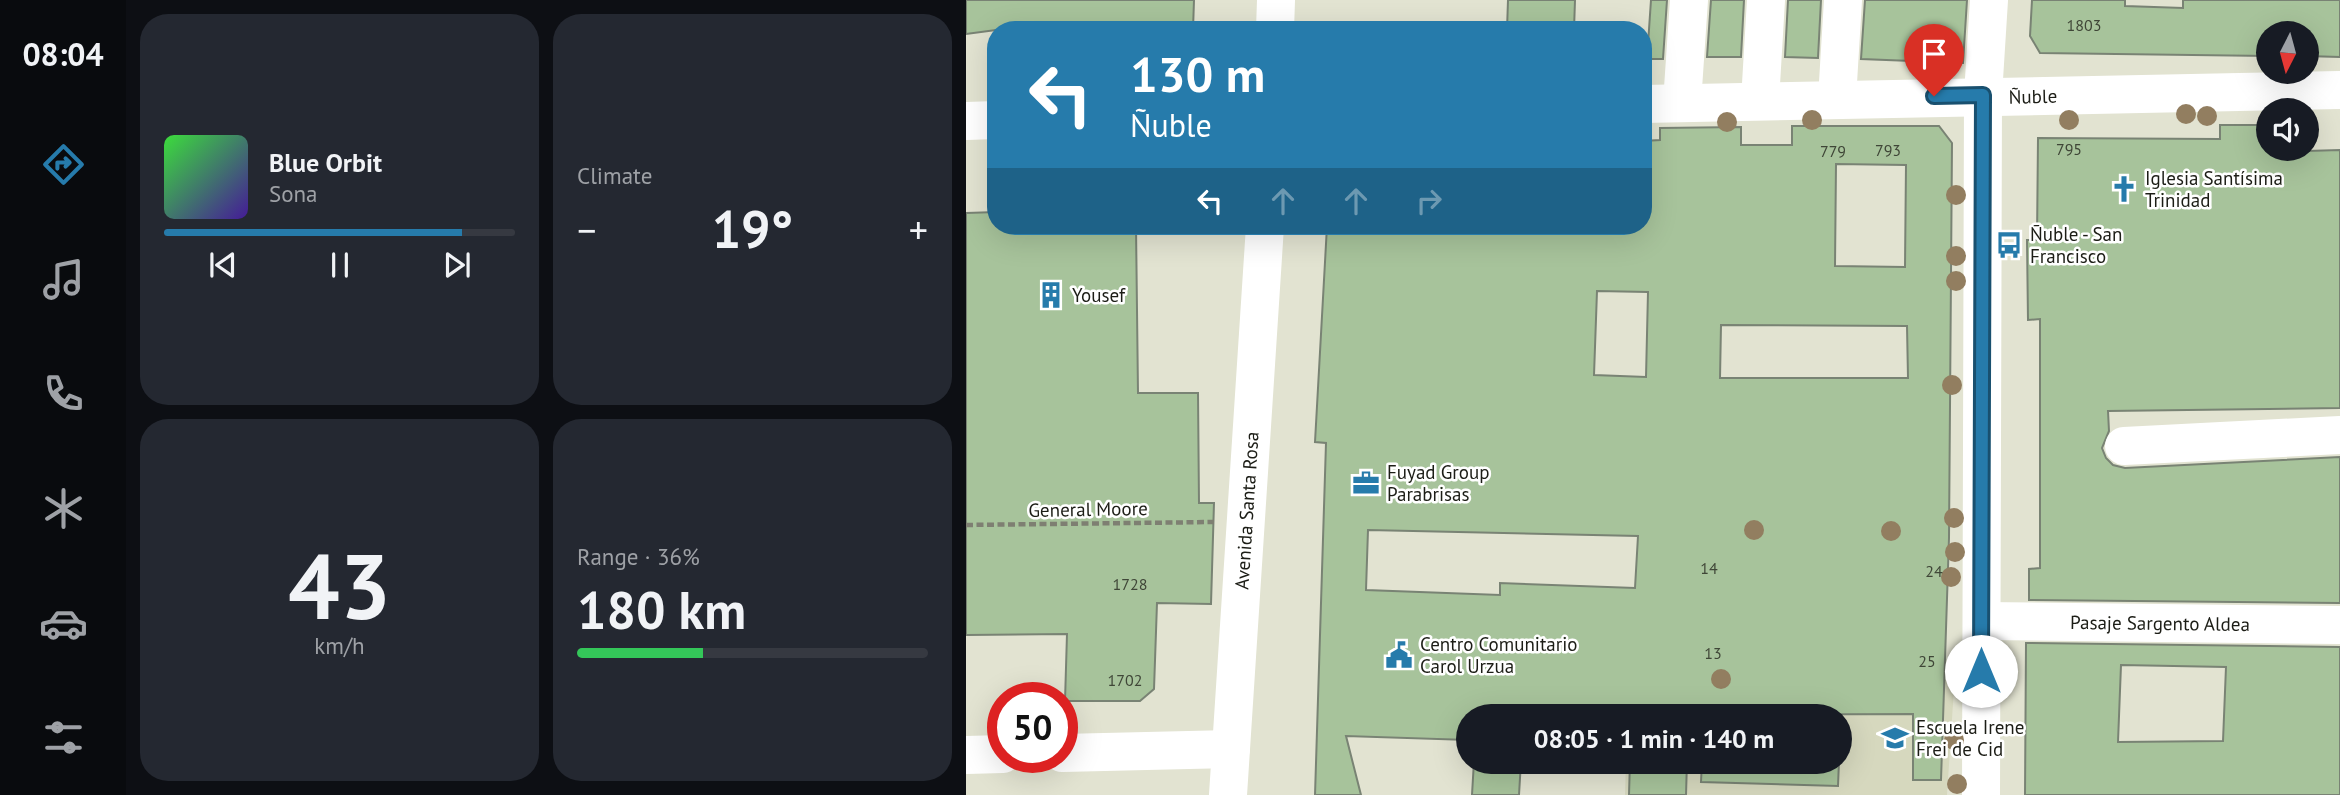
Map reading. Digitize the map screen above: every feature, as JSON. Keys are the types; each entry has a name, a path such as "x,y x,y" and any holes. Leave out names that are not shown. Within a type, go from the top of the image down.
{"main road":[{"path":"1275,21 1276,0"},
{"path":"1682,103 1689,0"},
{"path":"1760,101 1766,0"},
{"path":"1837,99 1843,0"},
{"path":"1981,795 1983,95 1989,0"},
{"name":"Ñuble","path":"1652,104 1983,95 2340,90"},
{"path":"966,121 987,120"},
{"name":"Avenida Santa Rosa","path":"1227,795 1264,235"},
{"path":"2124,446 2340,435"},
{"name":"Pasaje Sargento Aldea","path":"1982,621 2340,625"},
{"path":"1078,752 1231,749"},
{"path":"966,755 987,754"}],"path":[{"name":"General Moore","path":"966,525 1210,522"}],"shaded area":[{"name":"Escuela Irene Frei de Cid","path":"1630,667 1955,673 1947,795 1625,795 1626,774 1852,774 1852,704 1628,704"}],"building":[{"path":"966,0 1194,0 1193,21 987,21 987,31 966,34"},
{"path":"1508,0 1575,0 1574,21 1507,21"},
{"path":"1651,0 1667,0 1663,59 1652,59 1652,21 1650,21"},
{"path":"1711,0 1744,0 1741,57 1707,57"},
{"path":"1788,0 1821,0 1818,58 1785,57"},
{"path":"1865,0 1967,0 1963,63 1861,59"},
{"path":"2032,0 2125,0 2125,6 2183,8 2183,0 2340,0 2340,57 2319,56 2319,21 2256,21 2256,56 2040,53 2030,36"},
{"path":"2220,125 2256,125 2256,161 2319,161 2319,151 2340,150 2340,408 2108,411 2109,431 2102,448 2113,465 2125,468 2340,457 2340,603 2029,600 2029,569 2040,568 2040,319 2028,320 2027,240 2037,240 2038,138 2220,139"},
{"path":"1792,126 1939,126 1952,143 1949,538 1941,780 1913,780 1913,714 1852,714 1852,704 1456,704 1456,740 1346,736 1361,795 1315,795 1326,443 1315,442 1326,235 1652,235 1652,140 1660,140 1660,128 1741,127 1741,145 1792,145","holes":["1836,164 1906,165 1905,267 1835,266","1597,291 1648,292 1646,377 1594,375","1721,325 1907,326 1908,378 1720,378","1368,530 1638,536 1635,588 1500,583 1500,595 1366,590"]},
{"path":"987,212 987,235 1136,235 1138,393 1198,393 1199,503 1214,503 1211,604 1157,603 1154,689 1140,701 1078,701 1078,682 1066,682 1067,634 966,635 966,213"},
{"path":"2026,643 2340,647 2340,795 2025,795","holes":["2121,665 2226,667 2223,741 2118,742"]},
{"path":"1473,774 1520,774 1519,795 1472,795"},
{"path":"1630,774 1687,774 1686,795 1629,795"},
{"path":"1701,774 1838,774 1838,786 1701,782"}],"place":[{"name":"Iglesia Santísima Trinidad","path":"2124,189"},
{"name":"Ñuble - San Francisco","path":"2009,245"},
{"name":"Yousef","path":"1051,295"},
{"name":"Fuyad Group Parabrisas","path":"1366,483"},
{"name":"Centro Comunitario Carol Urzua","path":"1399,655"},
{"name":"Escuela Irene Frei de Cid","path":"1895,738"}],"route":[{"path":"1934,96 1983,95 1981,671"}]}
